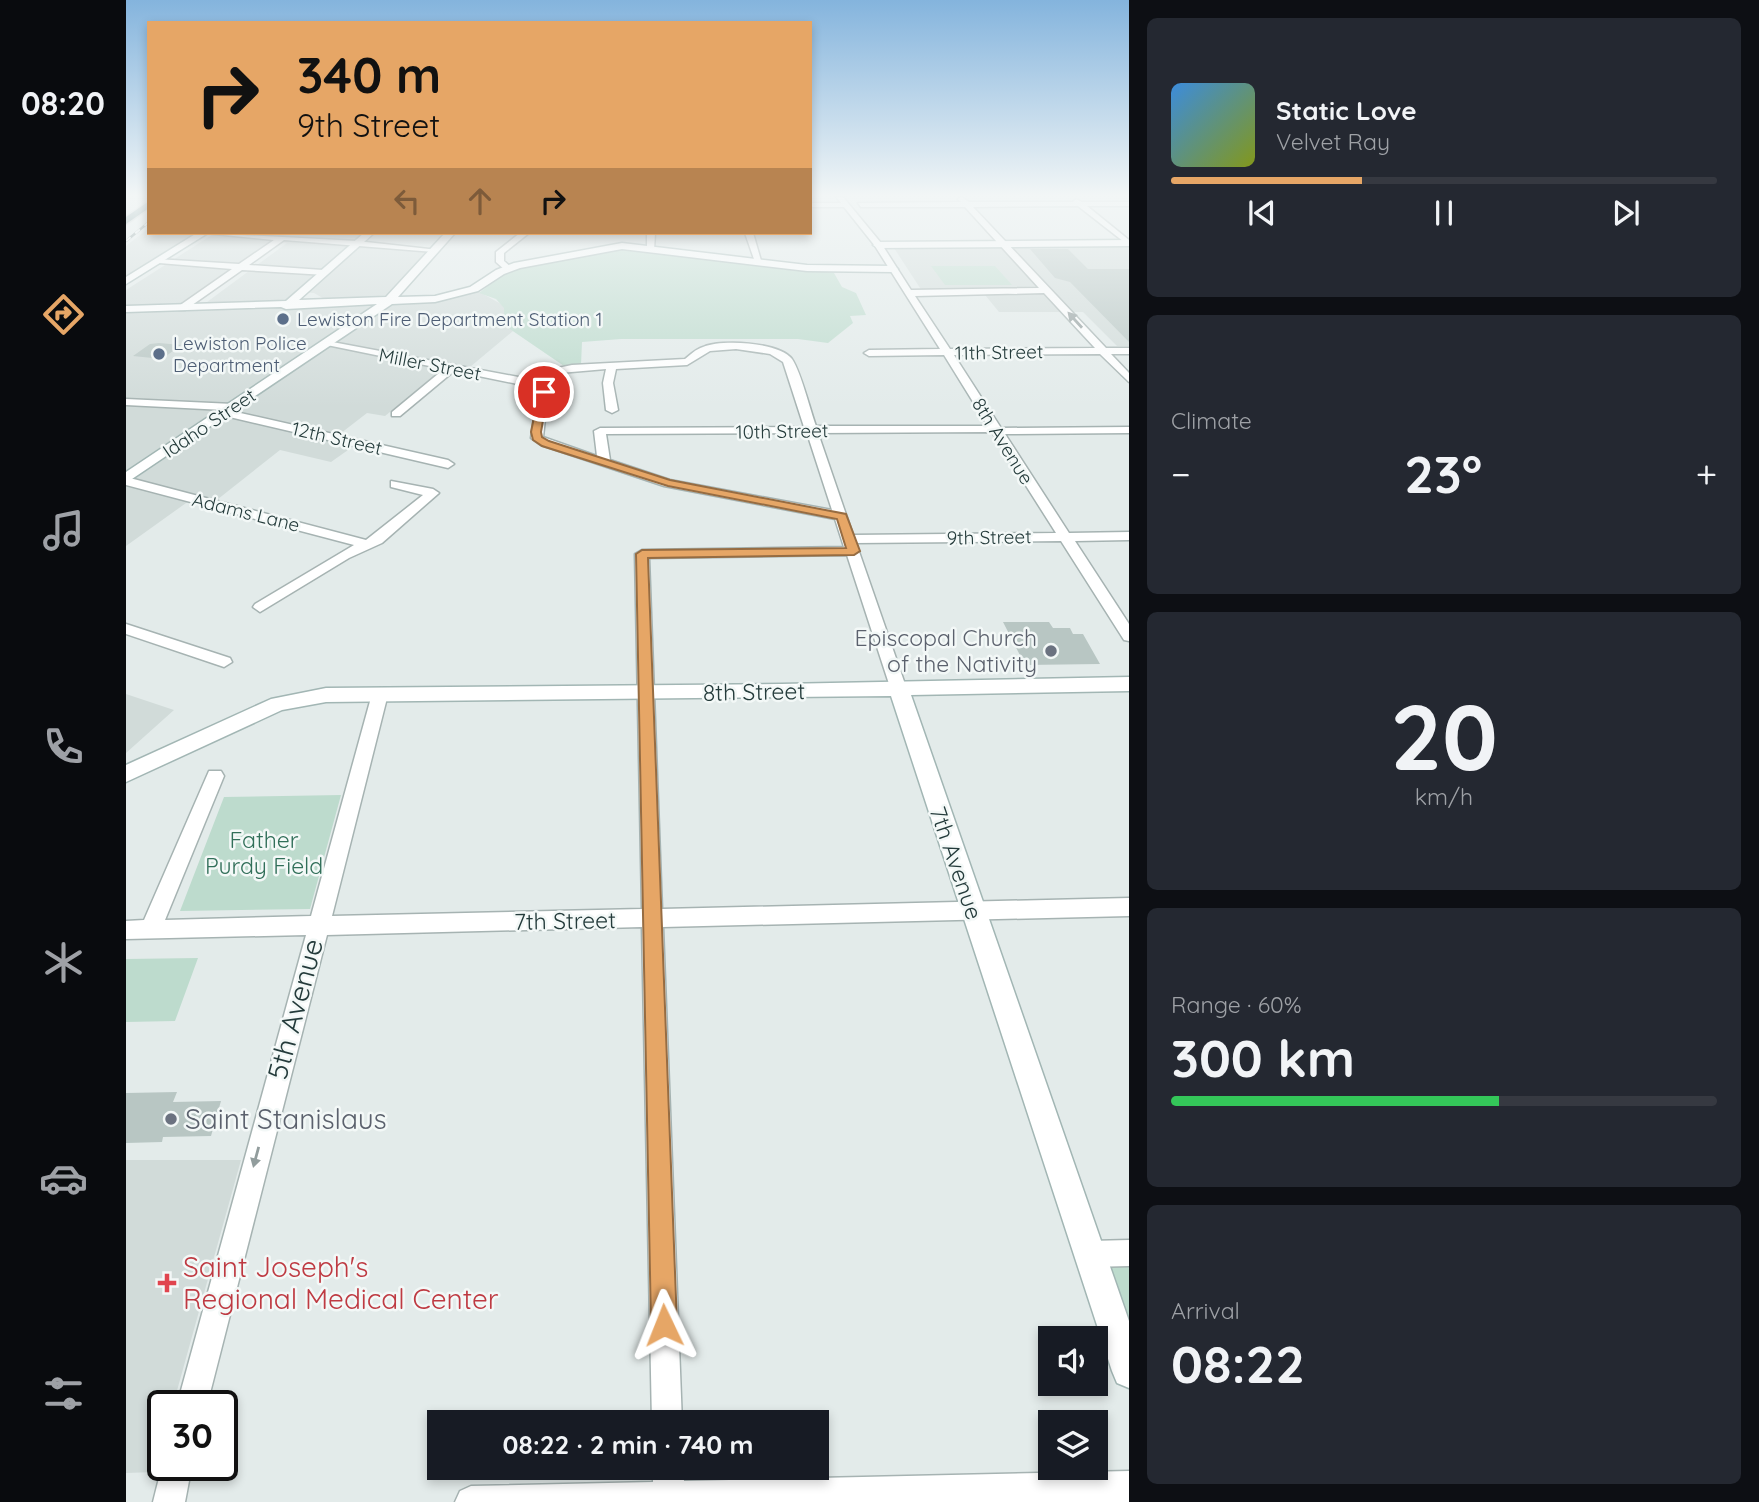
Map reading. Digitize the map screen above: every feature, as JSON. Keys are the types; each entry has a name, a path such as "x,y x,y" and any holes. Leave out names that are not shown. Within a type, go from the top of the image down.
{"street":[{"path":"126,281 149,267"},
{"path":"182,308 241,267"},
{"path":"242,267 323,273"},
{"path":"286,306 330,267"},
{"name":"Idaho Street","path":"126,480 389,301 419,267"},
{"path":"126,309 286,306 455,295 474,289 513,267"},
{"path":"802,267 893,269"},
{"path":"1025,267 1129,379"},
{"name":"8th Avenue","path":"893,269 1129,636"},
{"path":"304,290 304,299 354,310 358,317 355,325"},
{"path":"908,293 1046,290"},
{"name":"Miller Street","path":"327,344 536,384"},
{"name":"7th Avenue","path":"612,365 680,364 714,347 768,350 783,354 788,361 1129,1371"},
{"name":"11th Street","path":"869,354 1129,351"},
{"path":"612,410 608,383 612,365 557,371 536,384 544,392 537,438 604,463 679,486 842,516"},
{"path":"396,414 452,368"},
{"name":"12th Street","path":"126,402 229,410 449,464"},
{"name":"10th Street","path":"604,463 600,431 1129,430"},
{"name":"Adams Lane","path":"126,480 366,544"},
{"path":"260,607 385,535 433,493 395,484"},
{"name":"9th Street","path":"645,693 642,554 1064,536 1129,536"},
{"path":"126,629 224,662"},
{"name":"8th Street","path":"126,774 278,704 326,695 898,690 1129,684"},
{"path":"645,693 667,1410"},
{"name":"5th Avenue","path":"196,1390 380,694"},
{"path":"151,929 215,776"},
{"name":"7th Street","path":"126,930 1129,907"},
{"path":"1090,1254 1129,1253"},
{"path":"169,1502 174,1481"},
{"path":"471,1502 669,1489 1129,1487"}],"shaded area":[{"path":"126,267 147,267 126,280"},
{"path":"162,267 238,267 183,305 126,306 126,290"},
{"path":"254,267 418,267 404,283 397,283 386,298 328,301 314,293 297,292 287,302 207,302"},
{"path":"906,267 1129,267 1129,346 1117,346 1083,312 999,312 981,290 922,291"},
{"path":"474,289 505,308 504,323 513,331 470,367 448,365 385,416 367,413 336,437 358,443 331,462 280,450 213,503 193,498 126,546 126,309 421,300"},
{"path":"126,694 174,710 126,753"},
{"name":"Saint Joseph's Regional Medical Center","path":"126,1160 241,1160 177,1390 147,1390 147,1472 126,1473"}],"green space":[{"path":"523,267 783,267 834,273 842,287 856,293 866,315 850,316 853,323 828,343 798,339 621,339 582,342 581,365 564,366 507,327 504,323 504,308 496,299 479,293 506,272"},
{"path":"932,267 996,267 1012,285 945,285"},
{"name":"Father Purdy Field","path":"341,795 310,909 180,911 224,797"},
{"path":"198,958 175,1021 126,1022 126,959"},
{"path":"1129,1253 1129,1370 1090,1254"}],"building":[{"path":"1046,267 1129,269 1129,342 1070,282 1055,278"},
{"name":"Lewiston Police Department","path":"150,344 181,345 162,359 133,356"},
{"name":"Episcopal Church of the Nativity","path":"1003,622 1049,622 1053,628 1070,628 1073,634 1083,634 1100,664 1025,665"},
{"name":"Saint Stanislaus","path":"177,1092 173,1102 221,1101 211,1136 163,1137 162,1142 126,1143 126,1093"}],"place":[{"name":"Lewiston Fire Department Station 1","path":"283,319"},
{"name":"Lewiston Police Department","path":"159,354"},
{"name":"Episcopal Church of the Nativity","path":"1051,651"},
{"name":"Saint Stanislaus","path":"171,1119"},
{"name":"Saint Joseph's Regional Medical Center","path":"167,1283"}],"route":[{"path":"544,392 536,432 537,438 545,443 668,483 842,516 854,551 642,554 664,1325"}]}
